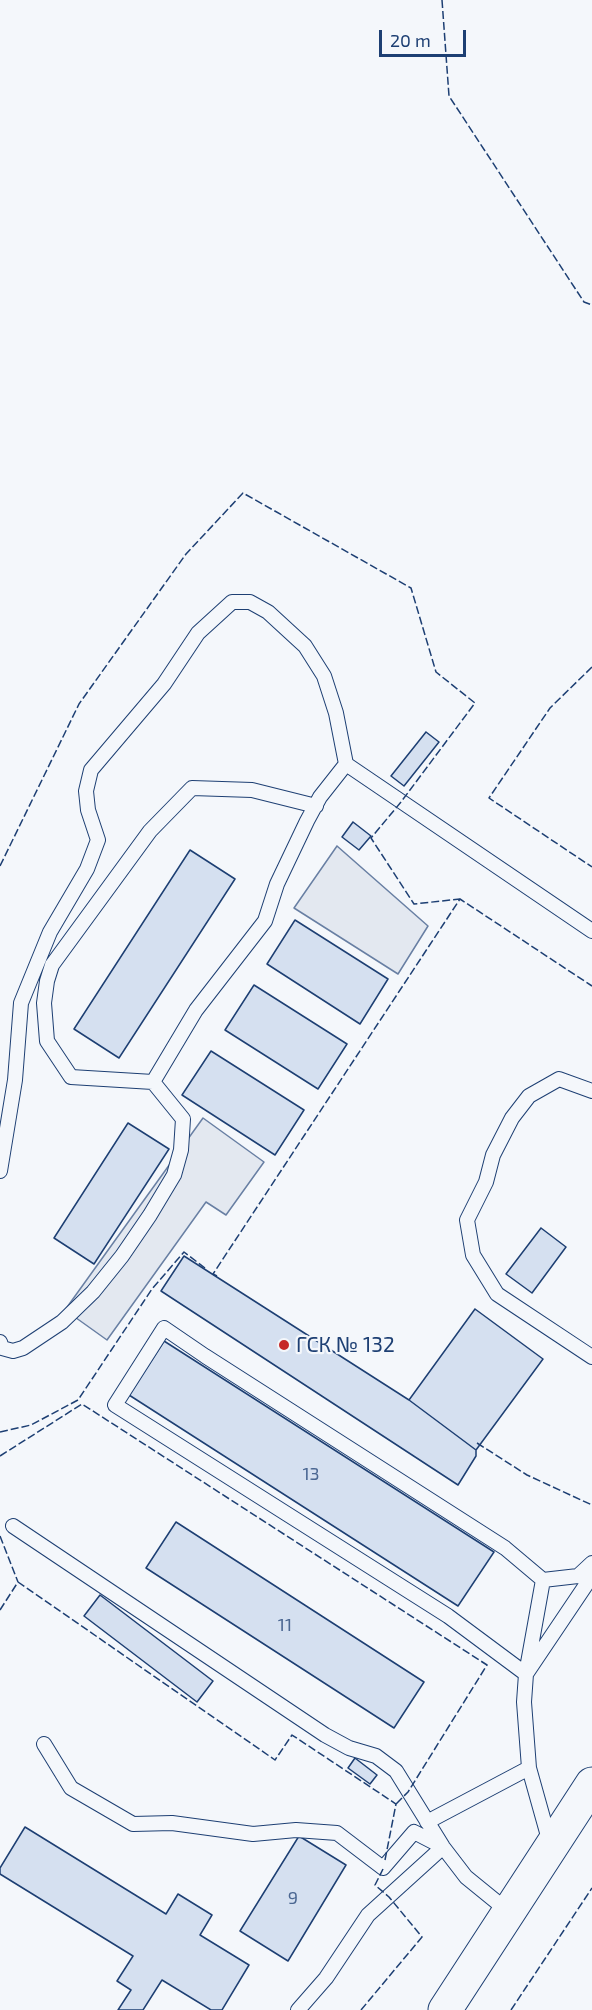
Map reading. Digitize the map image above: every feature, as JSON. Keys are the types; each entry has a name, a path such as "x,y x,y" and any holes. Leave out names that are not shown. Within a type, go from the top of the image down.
{"street":[{"path":"445,2010 592,1784"}],"lane":[{"path":"0,1171 15,1080 21,1003 50,932 87,869 98,840 88,810 86,791 91,770 164,684 198,633 232,602 250,602 268,612 305,646 324,676 336,713 346,764 592,931"},
{"path":"153,1082 196,1010 265,921 277,884 316,806 346,764"},
{"path":"0,1342 2,1347 13,1351 23,1348 62,1322 93,1292 122,1256 156,1205 174,1175 181,1150 183,1119 153,1082 71,1077 47,1041 44,1003 52,965 150,831 192,788 252,790 316,806"},
{"path":"592,1091 559,1079 529,1096 512,1118 493,1155 486,1182 467,1220 473,1255 496,1294 592,1357"},
{"path":"525,1674 448,1617 116,1405 164,1328 505,1548 543,1580 578,1576 592,1563"},
{"path":"13,1526 325,1735 349,1748 376,1756 396,1771 443,1847 465,1877 509,1912"},
{"path":"525,1674 592,1576"},
{"path":"543,1580 525,1674 524,1702 529,1768 551,1848"},
{"path":"44,1744 70,1788 133,1824 172,1823 253,1834 296,1830 337,1833 383,1868 414,1832 443,1847"},
{"path":"427,1822 529,1768"},
{"path":"298,2010 326,1978 368,1915 443,1847"}],"shaded area":[{"path":"337,846 428,926 398,974 294,908"},
{"path":"203,1118 264,1162 226,1215 206,1202 107,1340 65,1310"}],"building":[{"path":"426,732 439,742 404,786 391,776"},
{"path":"353,822 371,836 359,850 342,837"},
{"path":"190,850 235,879 119,1058 74,1029"},
{"path":"295,920 388,979 360,1024 267,964"},
{"path":"254,985 347,1044 318,1089 225,1030"},
{"path":"211,1051 304,1110 275,1155 182,1095"},
{"path":"128,1123 169,1149 94,1264 54,1238"},
{"path":"541,1228 566,1247 532,1293 506,1274"},
{"name":"ГСК № 132","path":"184,1256 409,1400 476,1450 476,1456 458,1485 161,1291"},
{"path":"475,1309 543,1359 476,1450 409,1400"},
{"name":"ГСК № 132","path":"164,1341 494,1552 458,1606 129,1395"},
{"path":"176,1522 424,1682 394,1728 146,1568"},
{"path":"100,1595 213,1681 197,1702 84,1616"},
{"path":"355,1758 377,1775 370,1784 348,1768"},
{"path":"25,1827 166,1914 178,1894 212,1915 200,1935 249,1965 222,2010 211,2010 162,1980 143,2010 118,2010 131,1990 117,1981 133,1956 0,1874 0,1868"},
{"path":"299,1836 346,1865 288,1961 240,1931"}],"fence":[{"path":"442,0 449,96 584,302 592,305"},
{"path":"0,866 79,704 186,554 243,493 411,588 436,672 475,703 371,838 414,904 460,899"},
{"path":"592,667 550,708 489,798 592,867"},
{"path":"217,1276 213,1274 460,899 592,986"},
{"path":"0,1432 31,1425 78,1400 152,1289 184,1252 205,1268"},
{"path":"0,1456 82,1404 487,1665 408,1792 396,1804"},
{"path":"477,1443 527,1475 592,1505"},
{"path":"0,1536 18,1582"},
{"path":"0,1610 18,1582 275,1760 292,1735 396,1804 385,1860"},
{"path":"361,2010 422,1937 389,1897 375,1885 383,1869"},
{"path":"511,2010 592,1888"}],"place":[{"name":"ГСК № 132","path":"284,1345"}]}
